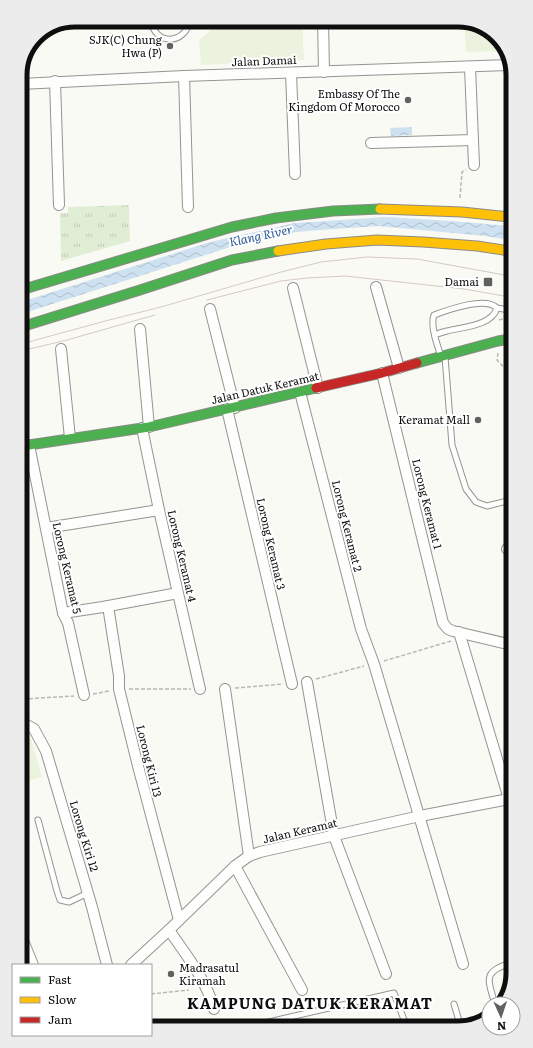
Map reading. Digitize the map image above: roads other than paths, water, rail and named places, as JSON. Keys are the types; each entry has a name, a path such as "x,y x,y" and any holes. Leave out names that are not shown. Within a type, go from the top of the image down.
{"main road":[{"path":"27,288 232,227 276,218 332,211 390,209 462,212 506,217"},
{"path":"27,325 232,260 280,251 326,244 377,240 431,242 478,246 506,250"},
{"name":"Jalan Datuk Keramat","path":"27,445 145,427 382,373 506,340"}],"street":[{"path":"323,27 324,72"},
{"name":"Jalan Damai","path":"27,83 184,76 505,65"},
{"path":"470,67 474,165"},
{"path":"291,72 295,174"},
{"path":"184,76 188,207"},
{"path":"55,81 59,205"},
{"path":"371,143 473,140"},
{"path":"376,287 398,368"},
{"path":"293,288 318,388"},
{"name":"Lorong Keramat 3","path":"210,308 292,684"},
{"name":"Lorong Keramat 4","path":"140,329 145,427 159,510 200,689"},
{"path":"61,349 70,438"},
{"name":"Lorong Keramat 1","path":"382,373 443,623 448,629 506,644"},
{"name":"Lorong Keramat 2","path":"300,392 361,629 374,664 463,964"},
{"name":"Lorong Keramat 5","path":"27,449 46,528 63,613 68,623 84,695"},
{"path":"46,528 159,510"},
{"path":"63,613 178,593"},
{"name":"Lorong Kiri 13","path":"108,606 119,676 119,689 179,920"},
{"path":"459,632 506,782"},
{"path":"307,682 334,836 386,974"},
{"path":"225,689 249,856"},
{"name":"Lorong Kiri 12","path":"27,726 34,729 46,751 88,893 107,964"},
{"name":"Jalan Keramat","path":"132,964 235,866 249,856 260,852 420,816 506,799"},
{"path":"235,866 302,990"},
{"path":"169,930 206,986 214,1009"},
{"path":"27,951 31,961"}],"lane":[{"path":"153,27 159,36 167,39 176,38 183,34 188,27"},
{"path":"506,309 497,308 494,304 481,303 467,305 434,315 432,323 436,340 443,356 452,445 466,489 476,502 487,506 506,501"},
{"path":"435,335 488,320 493,316 497,308"},
{"path":"38,820 60,900 69,902 88,893"},
{"path":"493,996 489,978 494,970 506,965"},
{"path":"273,1021 394,993 404,1021"},
{"path":"454,1004 459,1021"}],"water":[{"path":"412,127 412,135 391,136 390,128"},
{"name":"Klang River","path":"386,217 452,221 506,226 506,239 486,236 378,226 296,232 246,242 27,312 27,300 210,242 295,223"}],"tram line":[{"path":"27,342 161,307 281,272 321,262 367,257 417,259 506,275"},
{"path":"207,300 281,281 345,276 464,289 506,296"},
{"path":"27,350 155,315"}],"place":[{"name":"SJK(C) Chung Hwa (P)","path":"170,46"},
{"name":"Embassy Of The Kingdom Of Morocco","path":"408,100"},
{"name":"Damai","path":"488,282"},
{"name":"Keramat Mall","path":"478,420"},
{"name":"Madrasatul Kiramah","path":"171,974"}],"district":[{"name":"KAMPUNG DATUK KERAMAT","path":"310,1004"}]}
